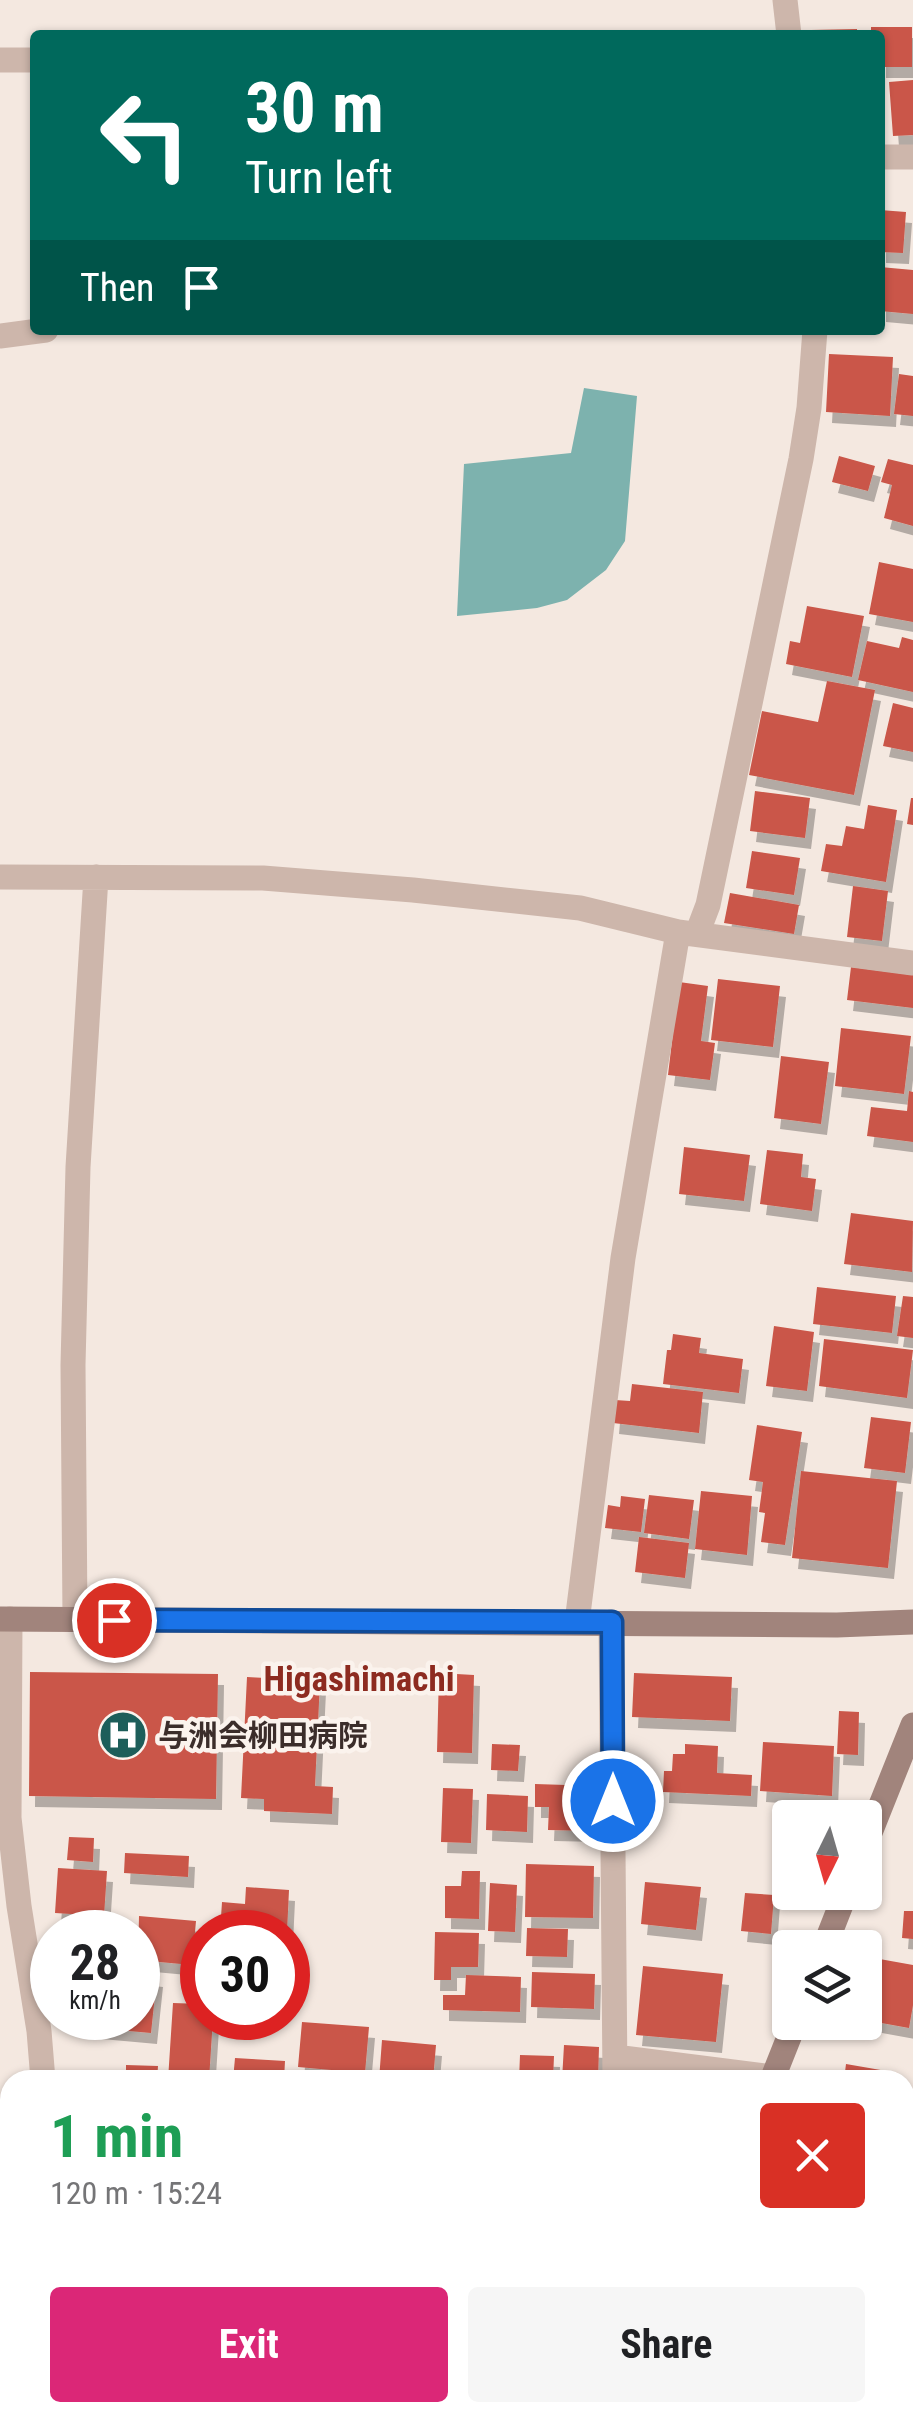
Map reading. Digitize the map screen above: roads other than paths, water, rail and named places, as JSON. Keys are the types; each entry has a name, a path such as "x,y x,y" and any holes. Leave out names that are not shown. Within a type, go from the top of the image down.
{"street":[{"path":"785,0 788,30"},
{"path":"0,60 30,60"},
{"path":"885,158 913,157"},
{"path":"0,336 30,332"},
{"path":"577,1622 623,1258 687,933 708,905 801,459 814,335"},
{"path":"0,877 263,878 414,890 580,908 687,933 913,963"},
{"path":"75,1620 73,1365 78,1167 96,877"},
{"path":"42,2070 10,1818 5,1619 837,1625 913,1622"},
{"path":"612,1622 615,2069"},
{"path":"882,1802 913,1724"},
{"path":"775,2070 787,2040"}],"water":[{"path":"584,388 637,396 625,541 606,570 567,600 537,608 457,616 464,464 571,453"}],"place":[{"name":"与洲会柳田病院","path":"123,1735"}],"district":[{"name":"Higashimachi","path":"359,1679"}]}
